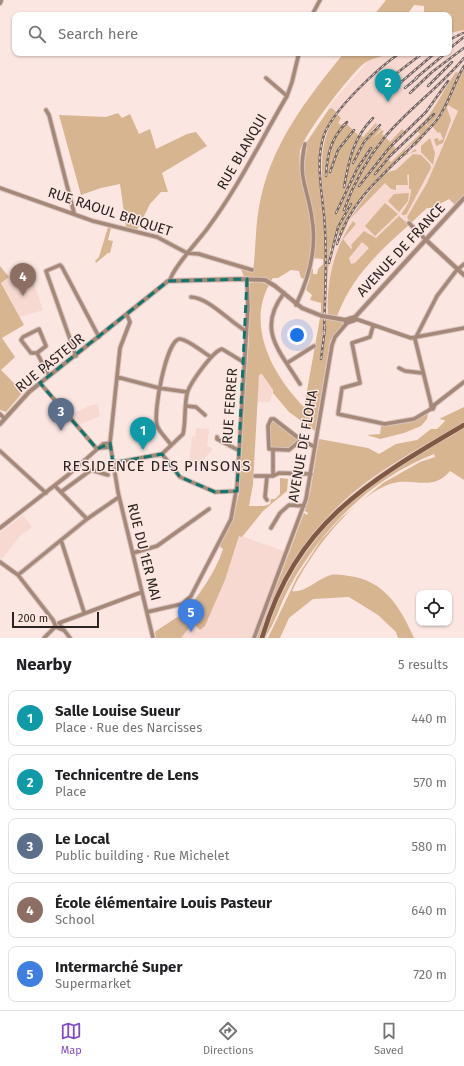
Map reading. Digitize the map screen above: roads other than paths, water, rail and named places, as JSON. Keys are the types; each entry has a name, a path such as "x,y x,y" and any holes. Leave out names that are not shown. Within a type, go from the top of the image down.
{"main road":[{"path":"262,638 285,581 301,553 320,528 348,501 376,479 464,425"}],"street":[{"path":"313,12 320,0"},
{"name":"RUE BLANQUI","path":"170,281 173,272 189,254 226,202 287,96 298,56"},
{"path":"266,78 287,96"},
{"path":"46,110 51,122 74,213"},
{"path":"296,304 308,280 312,250 312,218 301,173 305,144"},
{"name":"RUE RAOUL BRIQUET","path":"0,188 93,221 157,237 189,254 199,254 252,270"},
{"name":"AVENUE DE FRANCE","path":"355,318 464,198"},
{"path":"409,223 464,275"},
{"path":"432,407 422,373 415,341 437,296 457,270 464,264"},
{"path":"76,356 46,271 60,265 62,267 99,337"},
{"name":"RUE FERRER","path":"147,612 182,604 191,596 231,519 237,491 238,450 250,279"},
{"path":"170,281 262,280 266,281 284,293 296,304 310,312 346,322 355,318 373,326 411,338 464,328"},
{"name":"RUE PASTEUR","path":"0,424 22,399 40,383 127,315 161,285 170,281"},
{"path":"284,293 274,310 270,326 272,337 300,384"},
{"path":"191,297 196,297 246,331"},
{"name":"RUE DU 1ER MAI","path":"127,315 130,322 122,343 116,377 111,445 119,498 154,638"},
{"name":"AVENUE DE FLOHA","path":"254,638 304,506 311,474 332,345 346,322"},
{"path":"373,326 370,337 352,343 360,383 342,388 338,411 341,416 385,424 414,419 464,382"},
{"path":"39,329 46,346 37,353 31,353 22,338 39,329"},
{"path":"171,445 157,426 156,420 159,388 172,343 184,339 211,357"},
{"path":"287,363 314,346"},
{"path":"114,463 162,454 181,438 183,433 187,392 211,357 218,350 222,349 245,363"},
{"path":"37,353 49,376"},
{"path":"399,368 405,372 422,373"},
{"path":"116,377 159,388 187,392"},
{"path":"40,383 99,448"},
{"path":"186,406 196,407 205,415"},
{"path":"0,414 4,418"},
{"path":"301,440 292,450 269,449 268,426 271,419 274,419 301,440 315,447"},
{"path":"217,437 238,450"},
{"path":"0,528 55,486 102,444 111,445"},
{"path":"273,450 273,476"},
{"path":"0,451 46,493"},
{"path":"162,454 180,477 215,492 237,491"},
{"path":"61,492 91,470 108,475"},
{"path":"255,476 273,476 279,473 311,474"},
{"path":"267,476 265,497 268,500"},
{"path":"55,486 87,518"},
{"path":"18,575 87,518 119,498"},
{"path":"271,528 280,513 289,505 304,506"},
{"path":"133,553 157,546 209,509"},
{"path":"61,540 84,612"},
{"path":"0,562 18,575 53,620 70,638"},
{"path":"44,638 59,625 84,612 142,592"}],"railway":[{"path":"452,38 463,33"},
{"path":"452,47 464,37"},
{"path":"410,93 432,72 464,48"},
{"path":"324,333 326,242 320,182 321,146 329,125 346,102 357,90 396,56"},
{"path":"393,76 419,56"},
{"path":"400,83 432,56"},
{"path":"416,78 442,56"},
{"path":"344,210 361,172 384,138 393,127 445,79 464,58"},
{"path":"428,86 452,62"},
{"path":"337,244 355,207 367,192 436,121 448,101 464,66"},
{"path":"405,88 417,78"},
{"path":"359,186 389,148 426,112 448,81"},
{"path":"375,174 390,156 434,114"},
{"path":"344,187 350,159 356,142 373,118"},
{"path":"326,176 327,161 331,147 337,134 347,122"},
{"path":"353,163 364,142 380,125"},
{"path":"330,172 338,150 354,130"},
{"path":"336,213 357,169 371,148"},
{"path":"329,263 338,227 351,204"},
{"path":"321,359 325,327"}],"place":[{"name":"Technicentre de Lens","path":"388,102"},
{"name":"École élémentaire Louis Pasteur","path":"23,296"},
{"name":"Le Local","path":"61,431"},
{"name":"Salle Louise Sueur","path":"143,450"},
{"name":"Intermarché Super","path":"191,632"}],"district":[{"name":"RESIDENCE DES PINSONS","path":"157,466"}]}
